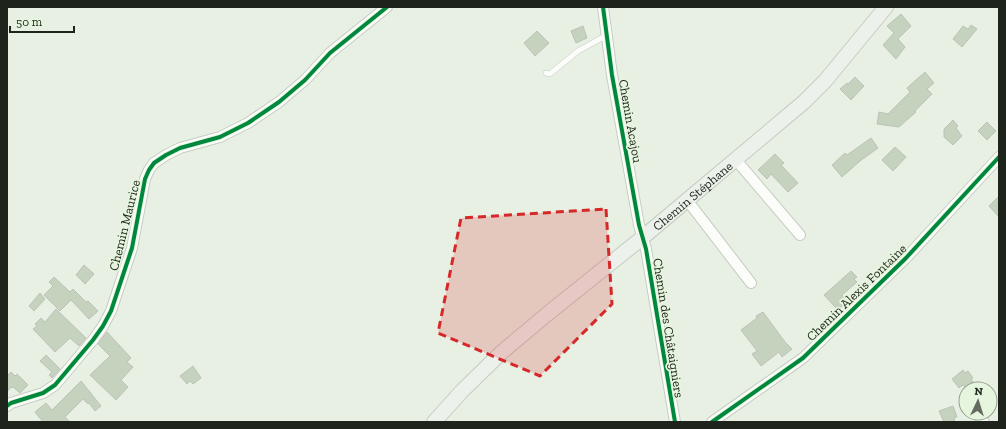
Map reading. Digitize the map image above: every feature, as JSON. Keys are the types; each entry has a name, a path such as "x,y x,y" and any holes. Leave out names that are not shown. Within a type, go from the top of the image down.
{"main road":[{"name":"Chemin Stéphane","path":"434,422 462,391 502,352 642,238 804,102 825,81 886,7"}],"street":[{"name":"Chemin Maurice","path":"7,406 11,403 43,394 55,385 90,344 103,326 110,311 132,248 145,179 154,163 180,148 220,137 248,122 272,106 305,80 330,53 387,7"},
{"name":"Chemin Acajou","path":"603,7 612,75 642,238"},
{"name":"Chemin Alexis Fontaine","path":"712,422 803,358 906,258 999,157"},
{"path":"736,160 800,235"},
{"path":"687,200 751,283"},
{"name":"Chemin des Châtaigniers","path":"642,238 646,249 675,422"}],"lane":[{"path":"546,73 552,73 578,51 607,35"}],"highlighted area":[{"path":"606,209 612,304 540,376 438,333 461,218"}],"building":[{"path":"901,14 911,26 898,39 905,47 896,59 883,45 894,33 887,26"},
{"path":"971,25 977,29 962,47 953,39 963,26 968,29"},
{"path":"583,26 587,38 576,43 571,31"},
{"path":"537,31 549,43 535,56 524,43"},
{"path":"925,72 934,83 927,89 932,94 915,111 916,112 899,127 877,124 879,112 888,114 910,92 907,88"},
{"path":"855,77 864,86 851,100 840,89"},
{"path":"953,120 958,126 956,128 962,136 953,145 944,137 944,129"},
{"path":"987,122 996,131 987,140 978,131"},
{"path":"871,138 878,148 842,177 832,165 845,153 847,155"},
{"path":"895,147 906,157 893,171 882,160"},
{"path":"775,154 784,163 781,165 798,183 788,192 771,174 767,179 758,170"},
{"path":"999,196 999,217 989,206"},
{"path":"84,265 94,274 85,284 76,275"},
{"path":"851,271 857,277 854,279 857,282 842,295 847,301 838,310 824,295"},
{"path":"54,277 70,292 73,289 98,311 89,319 71,300 60,311 44,295 53,286 49,282"},
{"path":"40,293 45,299 34,311 29,306"},
{"path":"56,309 86,338 79,346 70,338 55,352 33,329 37,326 35,324 41,318 45,322"},
{"path":"763,312 792,349 782,357 779,352 761,366 752,354 757,351 741,330 757,318 756,316"},
{"path":"107,332 131,358 127,362 133,367 121,380 128,387 116,400 90,375 110,356 98,344"},
{"path":"46,355 60,369 52,378 49,375 52,372 40,361"},
{"path":"193,366 201,378 193,384 190,381 187,384 180,376"},
{"path":"963,370 965,373 968,371 973,378 971,379 972,381 958,381 958,387 952,379"},
{"path":"11,372 15,376 17,374 28,385 20,393 13,387 11,387 7,392 7,376"},
{"path":"81,381 101,406 95,411 89,403 88,404 83,399 65,417 70,422 43,422 35,412 46,403 52,410"},
{"path":"953,406 957,417 954,418 955,422 944,422 939,411"}],"cycle path":[{"path":"7,406 11,403 43,393 55,385 103,326 111,311 132,248 145,179 154,163 180,148 220,137 248,123 279,102 305,80 330,53 387,7"},
{"path":"603,7 612,75 639,225 646,249 675,422"},
{"path":"712,422 803,358 906,258 999,157"}]}
